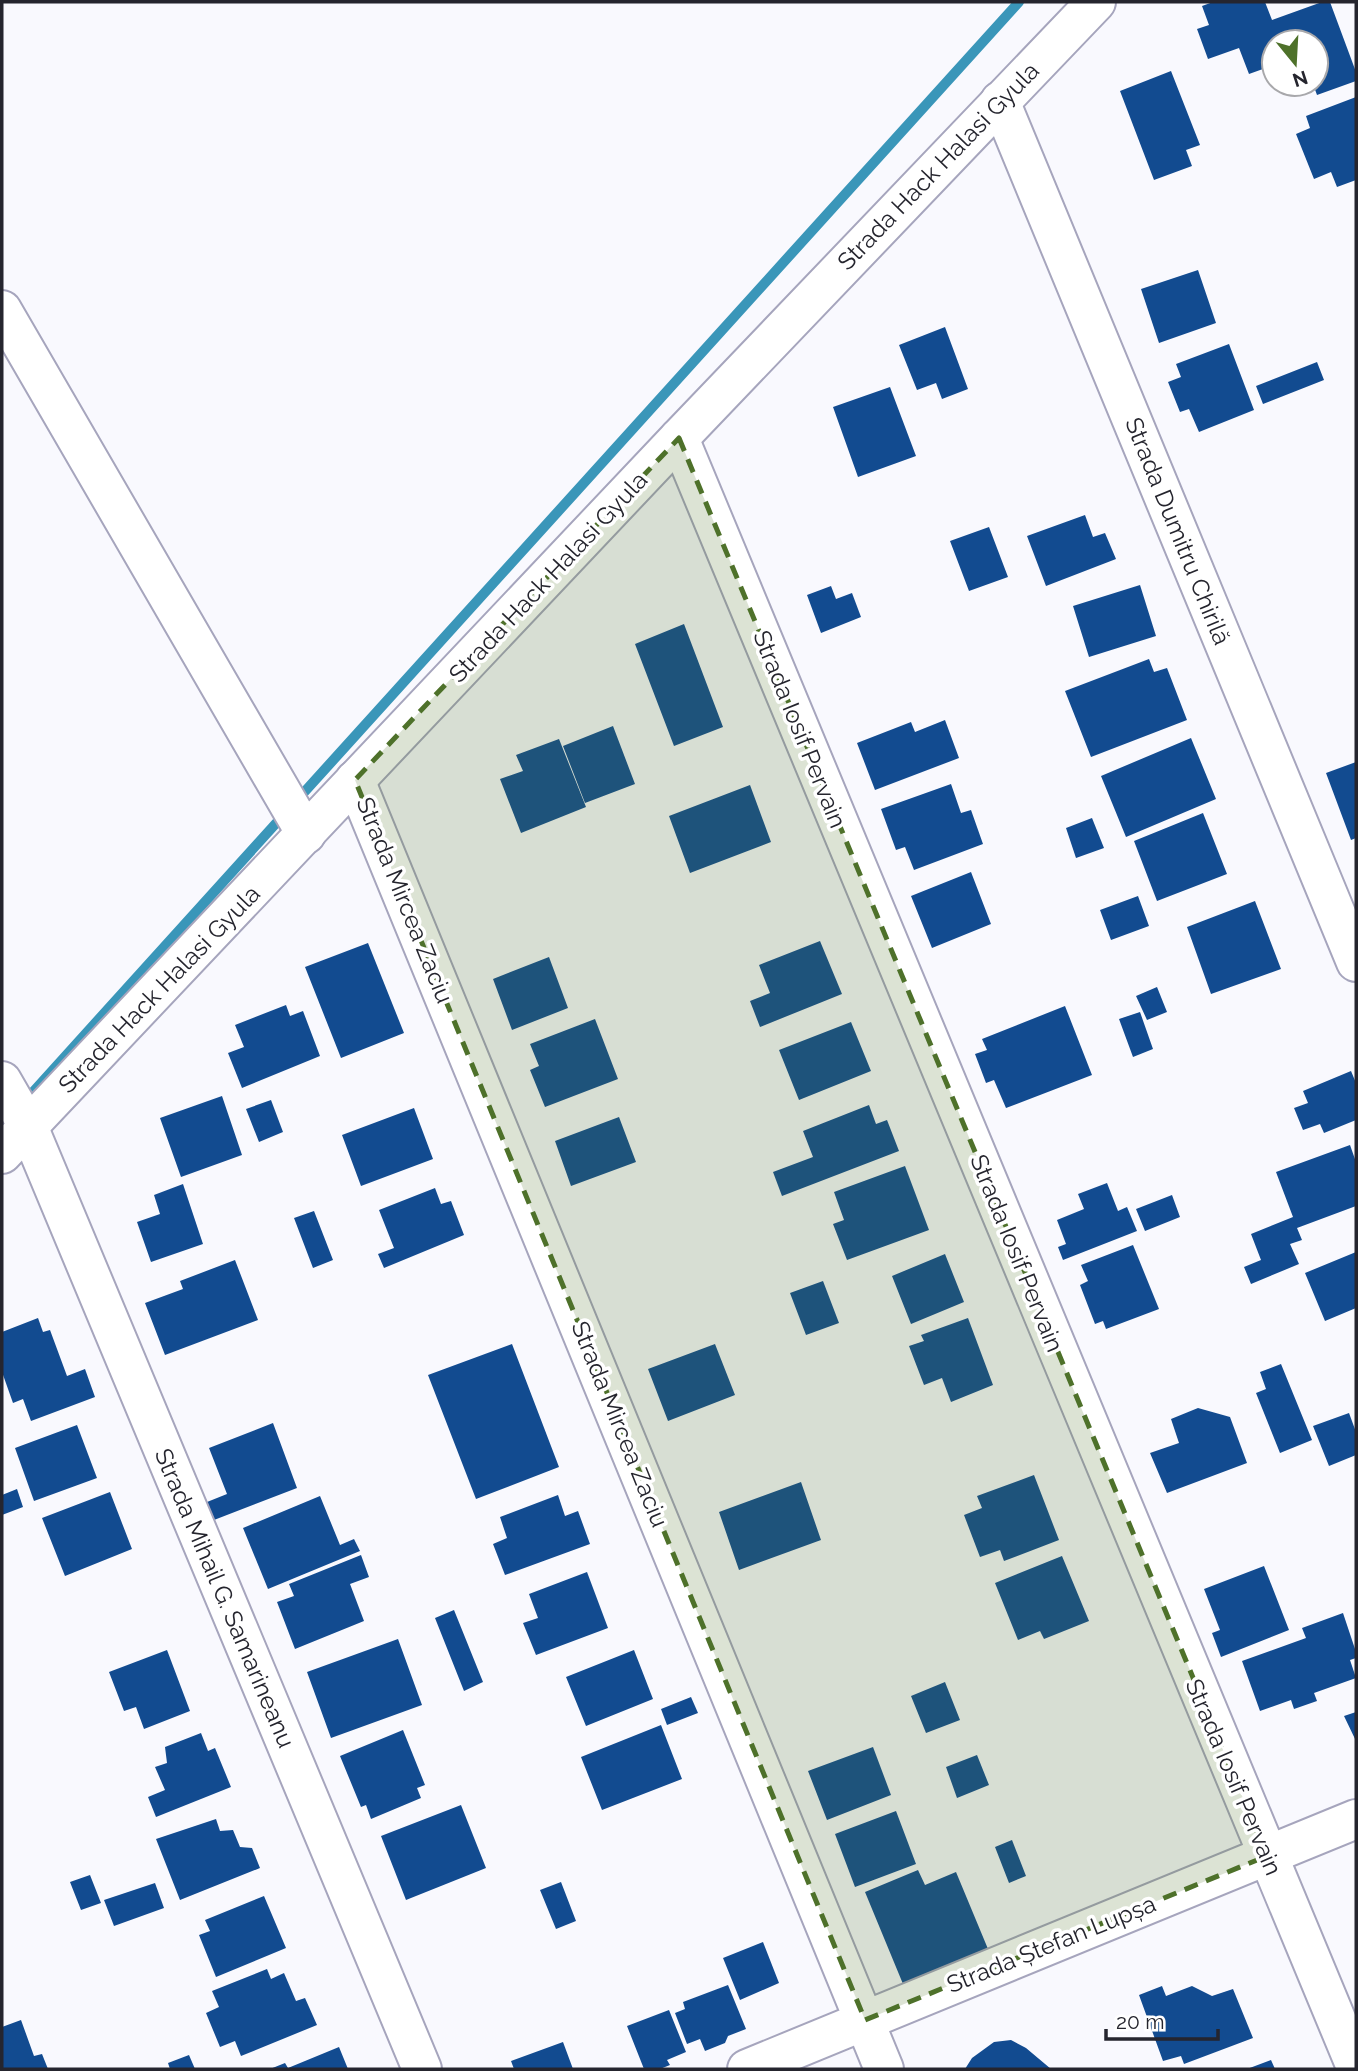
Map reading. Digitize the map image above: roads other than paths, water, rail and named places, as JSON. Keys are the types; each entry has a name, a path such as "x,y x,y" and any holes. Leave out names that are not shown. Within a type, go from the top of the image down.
{"street":[{"name":"Strada Hack Halasi Gyula","path":"2,1154 355,779 1096,2"},
{"name":"Strada Dumitru Chirilă","path":"1000,101 1356,962"},
{"path":"2,310 306,834"},
{"name":"Strada Iosif Pervain","path":"679,438 1356,2067"},
{"name":"Strada Mircea Zaciu","path":"355,779 884,2069"},
{"name":"Strada Mihail G. Samarineanu","path":"2,1082 28,1126 422,2069"},
{"name":"Strada Ștefan Lupșa","path":"747,2069 1356,1819"}],"waterway":[{"path":"23,1103 1019,2"}]}
